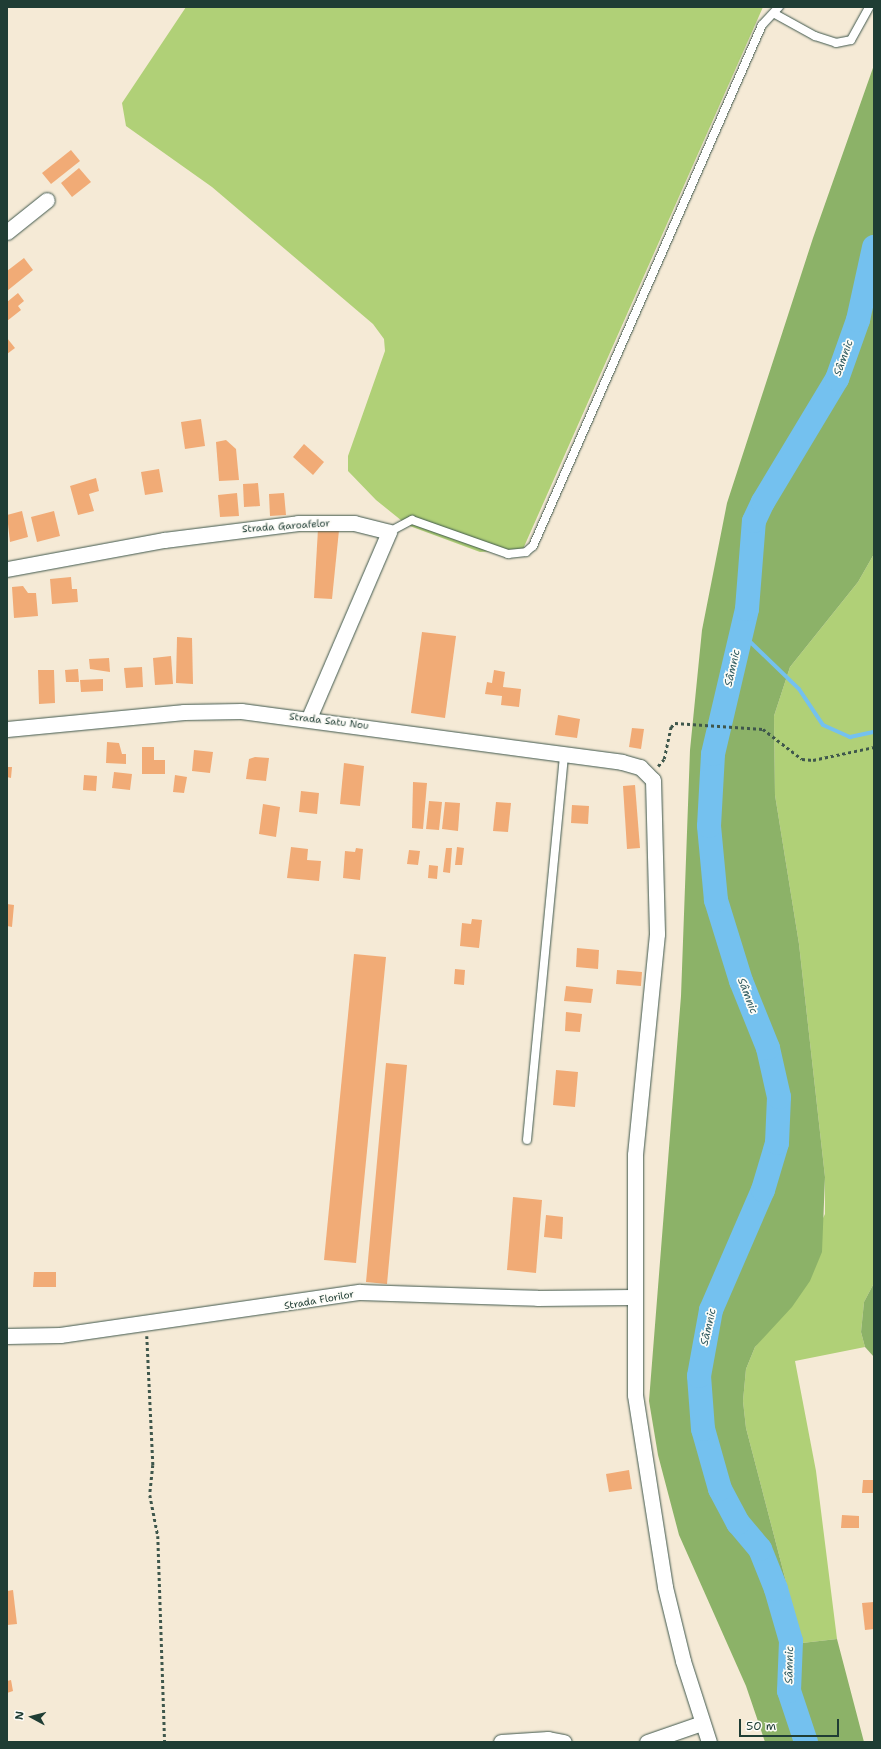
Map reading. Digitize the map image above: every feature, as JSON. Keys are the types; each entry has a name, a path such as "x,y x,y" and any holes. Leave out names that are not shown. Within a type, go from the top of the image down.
{"street":[{"path":"7,232 47,200"},
{"name":"Strada Garoafelor","path":"7,569 164,540 298,523 354,523 389,532"},
{"path":"309,718 389,532"},
{"name":"Strada Satu Nou","path":"7,729 203,711 309,718 564,753 632,764 647,773"},
{"path":"647,773 655,792 657,934 635,1155 632,1297 635,1395 643,1456 665,1587 702,1722 709,1742"},
{"name":"Strada Florilor","path":"7,1336 47,1336 145,1324 360,1292 537,1298 632,1297"},
{"path":"647,1742 702,1722"},
{"path":"501,1742 528,1739 564,1742"}],"lane":[{"path":"389,532 412,520 508,554 526,552 533,546 762,25 777,11 836,43 851,40 869,7"},
{"path":"527,1140 564,753"}],"path":[{"path":"647,773 664,759 671,727 688,723 751,728 770,733 787,751 802,759 813,760 874,747"},
{"path":"145,1324 150,1352 153,1465 150,1495 158,1536 165,1742"}],"green space":[{"path":"186,7 763,7 523,549 480,552 407,525 376,500 348,471 348,456 385,351 384,339 373,324 212,187 126,126 122,103"},
{"path":"874,65 874,554 858,582 790,667 774,716 775,795 799,944 825,1177 822,1252 810,1281 792,1307 755,1347 746,1369 743,1401 746,1428 802,1643 837,1639 864,1742 765,1742 746,1686 679,1535 658,1455 649,1401 681,996 690,750 702,630 727,503 813,238"},
{"path":"874,554 874,1283 864,1302 861,1332 865,1347 795,1361 816,1471 837,1639 802,1643 746,1428 743,1401 746,1369 755,1347 768,1330 825,1214 825,1177 799,944 775,795 774,716 790,667 858,582"},
{"path":"874,1283 874,1357 865,1347 861,1332 864,1302"}],"building":[{"path":"71,150 80,161 51,184 42,173"},
{"path":"79,168 91,182 72,197 61,183"},
{"path":"24,258 33,270 7,291 7,271"},
{"path":"18,293 24,301 18,306 21,310 7,321 7,302"},
{"path":"7,338 15,348 7,354"},
{"path":"201,419 205,446 185,449 181,422"},
{"path":"226,440 236,449 239,480 219,481 216,442"},
{"path":"304,444 324,462 313,475 293,457"},
{"path":"159,469 163,492 145,495 141,472"},
{"path":"96,478 99,491 89,494 94,511 78,515 70,486"},
{"path":"258,483 260,506 244,507 243,484"},
{"path":"237,493 239,516 220,517 218,495"},
{"path":"284,493 286,515 270,516 269,494"},
{"path":"22,511 28,537 10,542 7,515"},
{"path":"54,511 60,536 37,542 31,517"},
{"path":"318,529 339,530 332,599 314,598"},
{"path":"71,577 72,589 77,589 78,602 52,604 50,579"},
{"path":"23,586 28,593 36,593 38,616 14,618 12,587"},
{"path":"422,632 456,636 445,718 411,713"},
{"path":"177,637 192,638 193,684 176,683"},
{"path":"171,656 173,684 155,685 153,658"},
{"path":"109,658 110,672 90,669 89,659"},
{"path":"142,667 143,687 126,688 124,668"},
{"path":"78,669 79,682 66,682 65,670"},
{"path":"38,670 54,670 55,703 39,704"},
{"path":"494,670 505,672 503,687 521,689 519,707 501,705 502,696 485,694 487,682 492,683"},
{"path":"103,679 103,691 81,692 80,680"},
{"path":"558,715 580,719 577,738 555,735"},
{"path":"632,728 644,729 641,749 629,747"},
{"path":"107,742 119,743 122,754 126,754 126,764 106,763"},
{"path":"142,747 154,747 154,760 165,760 165,774 142,774"},
{"path":"194,750 213,752 210,773 192,771"},
{"path":"255,757 269,758 266,781 246,779 249,759"},
{"path":"344,763 364,766 360,806 340,804"},
{"path":"7,767 12,767 11,778 7,777"},
{"path":"114,772 132,774 130,790 112,788"},
{"path":"84,775 97,776 96,791 83,790"},
{"path":"175,775 187,777 184,793 173,792"},
{"path":"413,782 427,783 423,829 412,828"},
{"path":"635,785 640,848 627,849 623,786"},
{"path":"301,791 319,793 317,814 299,812"},
{"path":"429,801 442,802 439,830 426,829"},
{"path":"445,802 460,803 458,831 442,829"},
{"path":"496,802 511,803 508,832 493,831"},
{"path":"263,804 280,807 276,837 259,834"},
{"path":"572,805 589,806 588,824 571,823"},
{"path":"291,847 308,849 307,860 321,861 319,881 287,878"},
{"path":"457,847 464,848 462,865 455,865"},
{"path":"356,848 363,849 360,880 343,878 345,851 355,852"},
{"path":"446,848 452,848 450,873 443,872"},
{"path":"409,850 420,851 418,865 407,864"},
{"path":"429,865 438,866 437,879 428,878"},
{"path":"7,904 14,905 12,927 7,926"},
{"path":"472,919 482,920 479,948 460,946 462,923 471,924"},
{"path":"577,948 599,950 598,969 576,967"},
{"path":"354,954 386,957 356,1263 324,1260"},
{"path":"455,969 465,970 464,985 454,984"},
{"path":"617,970 642,972 641,986 616,984"},
{"path":"566,986 593,989 591,1003 564,1001"},
{"path":"566,1012 582,1014 580,1032 565,1031"},
{"path":"386,1063 407,1065 387,1284 366,1282"},
{"path":"556,1070 578,1072 575,1107 553,1105"},
{"path":"513,1197 542,1200 536,1273 507,1270"},
{"path":"546,1215 563,1217 562,1239 544,1237"},
{"path":"34,1272 56,1272 56,1287 33,1287"},
{"path":"629,1470 632,1489 609,1492 606,1474"},
{"path":"863,1480 874,1480 874,1493 862,1493"},
{"path":"842,1515 859,1516 859,1528 841,1528"},
{"path":"13,1590 17,1624 7,1625 7,1591"},
{"path":"874,1602 874,1629 865,1630 862,1603"},
{"path":"11,1680 13,1691 7,1693 7,1681"}],"waterway":[{"name":"Sâmnic","path":"806,1742 789,1691 791,1641 776,1589 760,1549 738,1523 720,1489 703,1429 699,1376 711,1310 763,1190 777,1143 779,1097 768,1048 741,981 716,900 709,826 713,754 747,609 754,521 763,502 837,379 858,320 874,247"},
{"path":"742,634 799,689 823,725 850,737 874,732"}]}
